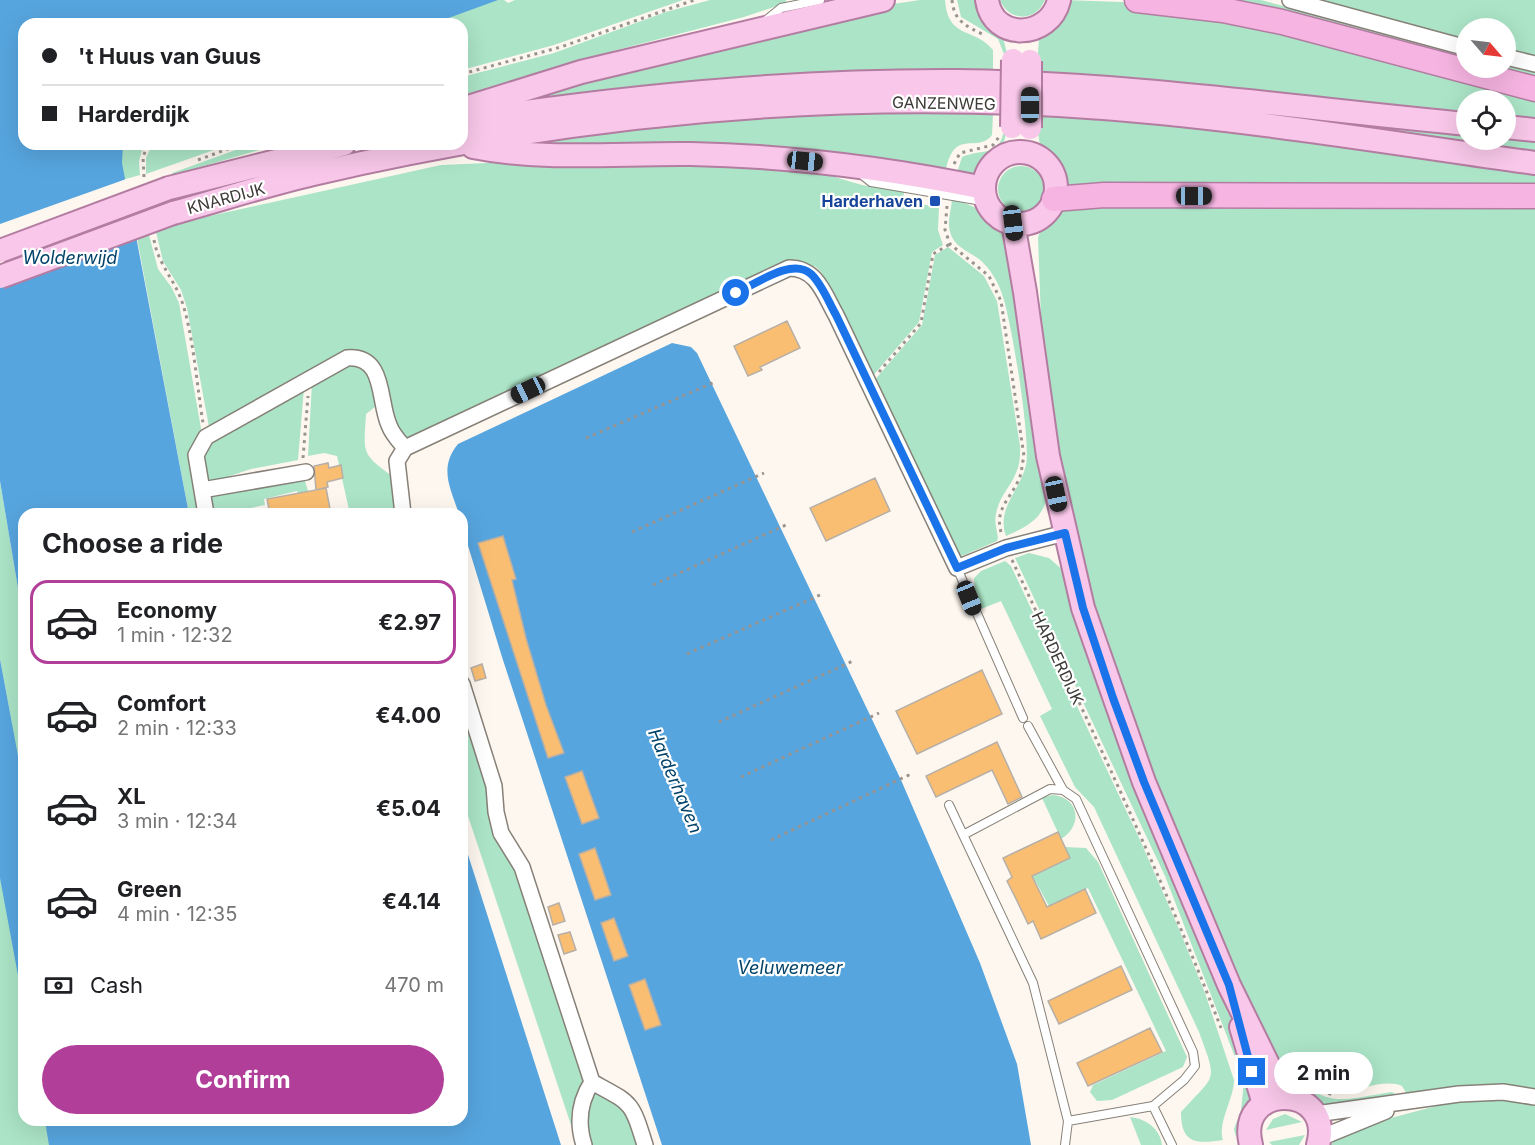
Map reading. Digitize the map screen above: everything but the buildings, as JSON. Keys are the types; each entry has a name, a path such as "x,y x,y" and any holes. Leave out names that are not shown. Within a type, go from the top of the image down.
{"highway":[{"path":"1137,0 1223,10 1282,22 1535,89"},
{"path":"1054,199 1104,195 1535,196"}],"main road":[{"path":"468,107 581,72 883,0"},
{"path":"987,0 996,20 1022,30 1048,21 1059,0"},
{"path":"1021,153 1022,30"},
{"name":"GANZENWEG","path":"468,120 585,103 756,86 957,81 1105,88 1456,123"},
{"name":"GANZENWEG","path":"468,143 587,123 675,114 852,103 959,102 1102,108 1218,120 1535,163"},
{"path":"1516,128 1535,130"},
{"path":"468,147 511,155 730,156 847,165 986,195"},
{"name":"KNARDIJK","path":"0,251 169,188 320,150"},
{"name":"KNARDIJK","path":"0,277 173,213 310,175 434,150"},
{"path":"1021,153 1039,158 1052,171 1055,180 1054,199 1045,214 1022,223 996,214 986,195 989,170 1002,157 1021,153"},
{"name":"HARDERDIJK","path":"1022,223 1031,257 1025,292 1048,456 1083,608 1144,782 1229,985 1271,1066 1274,1100"},
{"name":"HARDERDIJK","path":"1229,985 1252,1072 1274,1100"},
{"path":"1249,1145 1251,1122 1274,1100 1298,1099 1316,1114 1320,1125 1319,1142"}],"street":[{"path":"1290,0 1456,45"},
{"path":"1516,59 1535,64"},
{"path":"402,508 397,461 405,448 789,268 802,268 813,276 836,315 867,384 957,568 1006,548 1065,533"},
{"path":"205,508 196,454 206,438 348,358 367,361 377,375 388,425 405,448"},
{"path":"202,490 304,472"},
{"path":"468,703 494,786 496,812 501,833 522,867 592,1082 581,1107 579,1127 584,1145"},
{"path":"592,1082 626,1101 633,1109 645,1145"},
{"path":"1316,1114 1459,1094 1503,1092 1535,1097"},
{"path":"1319,1142 1405,1103"}],"lane":[{"path":"756,29 781,8 820,0"},
{"path":"957,568 1023,718"},
{"path":"1028,726 1063,790 1076,799 1193,1052 1195,1065 1184,1080 1152,1106 1068,1120"},
{"path":"963,835 1050,789 1063,790"},
{"path":"949,805 1033,982 1068,1120 1065,1145"},
{"path":"1152,1106 1172,1145"}],"path":[{"path":"468,72 561,47 694,0"},
{"path":"952,0 954,15 959,21 984,35"},
{"path":"144,181 143,158 146,150"},
{"path":"195,161 225,150"},
{"path":"153,235 162,267 176,289 184,311 206,438"},
{"name":"HARDERDIJK","path":"867,384 921,322 933,254 950,244 989,276 1001,301 1023,456 1019,478 1001,506 999,516 1006,548 1143,838 1181,925 1223,1032"},
{"path":"304,472 308,379"},
{"path":"586,438 715,382"},
{"path":"632,532 764,472"},
{"path":"653,585 788,524"},
{"path":"687,654 820,595"},
{"path":"719,722 853,661"},
{"path":"741,777 879,713"},
{"path":"771,840 911,774"},
{"path":"1271,1066 1283,1063 1321,1092 1342,1095"}],"green space":[{"name":"Wolderwijd","path":"0,0 504,0 508,3 515,0 683,0 554,45 468,68 468,18 18,18 18,150 142,150 139,161 140,175 126,179 0,385"},
{"path":"710,0 786,0 786,3 744,17 613,51 563,69 468,96 468,75 554,53 666,12"},
{"path":"920,0 945,0 951,21 993,50 993,72 868,73 744,78 619,89 495,106 733,40"},
{"path":"957,0 981,0 1003,38 1007,53 1004,54 998,39 961,17"},
{"path":"1000,0 1045,0 1035,12 1022,16 1010,12"},
{"path":"1064,0 1122,2 1192,11 1456,76 1456,78 1466,78 1515,90 1456,90 1456,112 1036,74 1039,40"},
{"path":"1186,0 1261,0 1456,52 1456,66"},
{"path":"1318,0 1535,0 1535,60 1516,55 1516,18 1456,18 1456,40"},
{"path":"1516,66 1535,70 1535,85 1506,78 1516,78"},
{"path":"1516,90 1535,95 1535,120 1516,118"},
{"path":"1097,96 1456,131 1456,144"},
{"path":"882,112 993,113 992,135 979,143 960,145 949,159 945,174 510,145 696,124"},
{"path":"1035,115 1217,130 1535,173 1535,190 1063,189 1060,172 1040,145"},
{"path":"1004,126 1004,141 979,180 956,176 962,157 990,150 1000,143"},
{"path":"1516,137 1535,139 1535,154 1505,150 1516,150"},
{"path":"149,150 214,150 146,174 146,158"},
{"path":"235,150 259,150 173,175 172,173"},
{"path":"511,162 790,164 862,185 904,192 903,201 939,207 938,230 943,245 932,252 919,322 871,378 822,273 816,267 795,259 408,439 402,436 362,354 211,429 209,427 187,308 181,290 163,261 155,228 441,165"},
{"path":"1021,166 1037,173 1044,189 1037,205 1021,212 1005,205 998,189 1005,173"},
{"path":"952,200 977,208 991,218 1006,239 1047,497 1041,512 1032,522 1006,536 1004,517 1006,508 1023,474 1027,451 1016,356 1007,311 997,281 979,259 958,245 952,237 949,224"},
{"path":"1229,201 1535,201 1535,1091 1408,1096 1402,1086 1385,1084 1347,1091 1328,1091 1288,1062 1273,1061 1139,743 1096,611 1069,504 1042,346 1038,237 1042,228 1062,208"},
{"path":"149,235 158,269 172,288 179,303 202,434 191,447 200,508 188,508 137,238"},
{"path":"948,247 984,276 997,301 1020,446 1018,468 1002,497 996,514 997,541 962,556 956,554 873,382 922,325 935,255"},
{"path":"346,362 371,369 380,403 366,414 366,451 374,462 392,476 398,508 349,508 337,456 324,453 308,456 312,382"},
{"path":"304,388 298,460 251,469 206,484 202,450 211,441"},
{"path":"304,478 312,503 301,503 297,491 264,499 265,505 251,508 210,508 210,492"},
{"path":"0,481 18,588 18,1126 367,1126 355,1145 0,1145 0,724 12,724 0,659"},
{"path":"1029,553 1049,558 1065,572 1226,999 1249,1069 1240,1070 1165,876 1015,558"},
{"path":"1005,561 1011,566 1140,840 1205,993 1234,1080 1222,1126 1223,1140 1205,1142 1192,1140 1184,1130 1181,1112 1210,1077 1209,1061 1199,1032 1094,807 1075,787 1040,716 1052,709 1001,601 981,609 976,602 974,578 981,571"},
{"path":"468,719 520,872 586,1083 571,1125 468,816"},
{"path":"1052,795 1068,801 1075,813 1073,827 1061,839 1042,798"},
{"path":"1065,847 1086,848 1098,862 1187,1057 1183,1067 1112,1100 1097,1101 1090,1092 1093,1085 1166,1051 1088,888 1049,906 1032,875 1069,858"},
{"path":"1283,1069 1299,1082 1323,1096 1344,1099 1392,1092 1400,1097 1325,1108 1286,1088"},
{"path":"1247,1077 1251,1102 1236,1137 1234,1129 1241,1110 1244,1081"},
{"path":"597,1091 625,1105 639,1145 588,1145 584,1112"},
{"path":"1459,1100 1508,1101 1535,1106 1535,1145 1330,1145 1336,1139 1387,1119"},
{"path":"1285,1114 1302,1122 1266,1130 1273,1119"},
{"path":"1130,1117 1151,1125 1161,1139 1162,1145 1141,1145"},
{"path":"1305,1135 1299,1145 1272,1145 1269,1142"}],"water":[{"path":"0,0 498,0 448,18 18,18 18,150 123,150 122,163 188,508 18,508 18,588 0,481"},
{"name":"Veluwemeer","path":"672,343 691,347 697,353 901,780 980,963 1017,1064 1031,1145 662,1145 502,657 468,546 468,508 457,508 450,487 447,470 452,453 458,444"},
{"path":"0,659 18,756 18,976 0,878"},
{"path":"468,855 561,1145 49,1145 46,1126 468,1126"}],"pier":[{"path":"129,178 140,236 0,286 0,224"}],"place":[{"name":"Harderhaven","path":"935,201"}],"route":[{"path":"736,293 789,268 802,268 813,276 836,315 867,384 957,568 1006,548 1065,533 1083,608 1113,698 1144,782 1229,985 1252,1072"}]}
